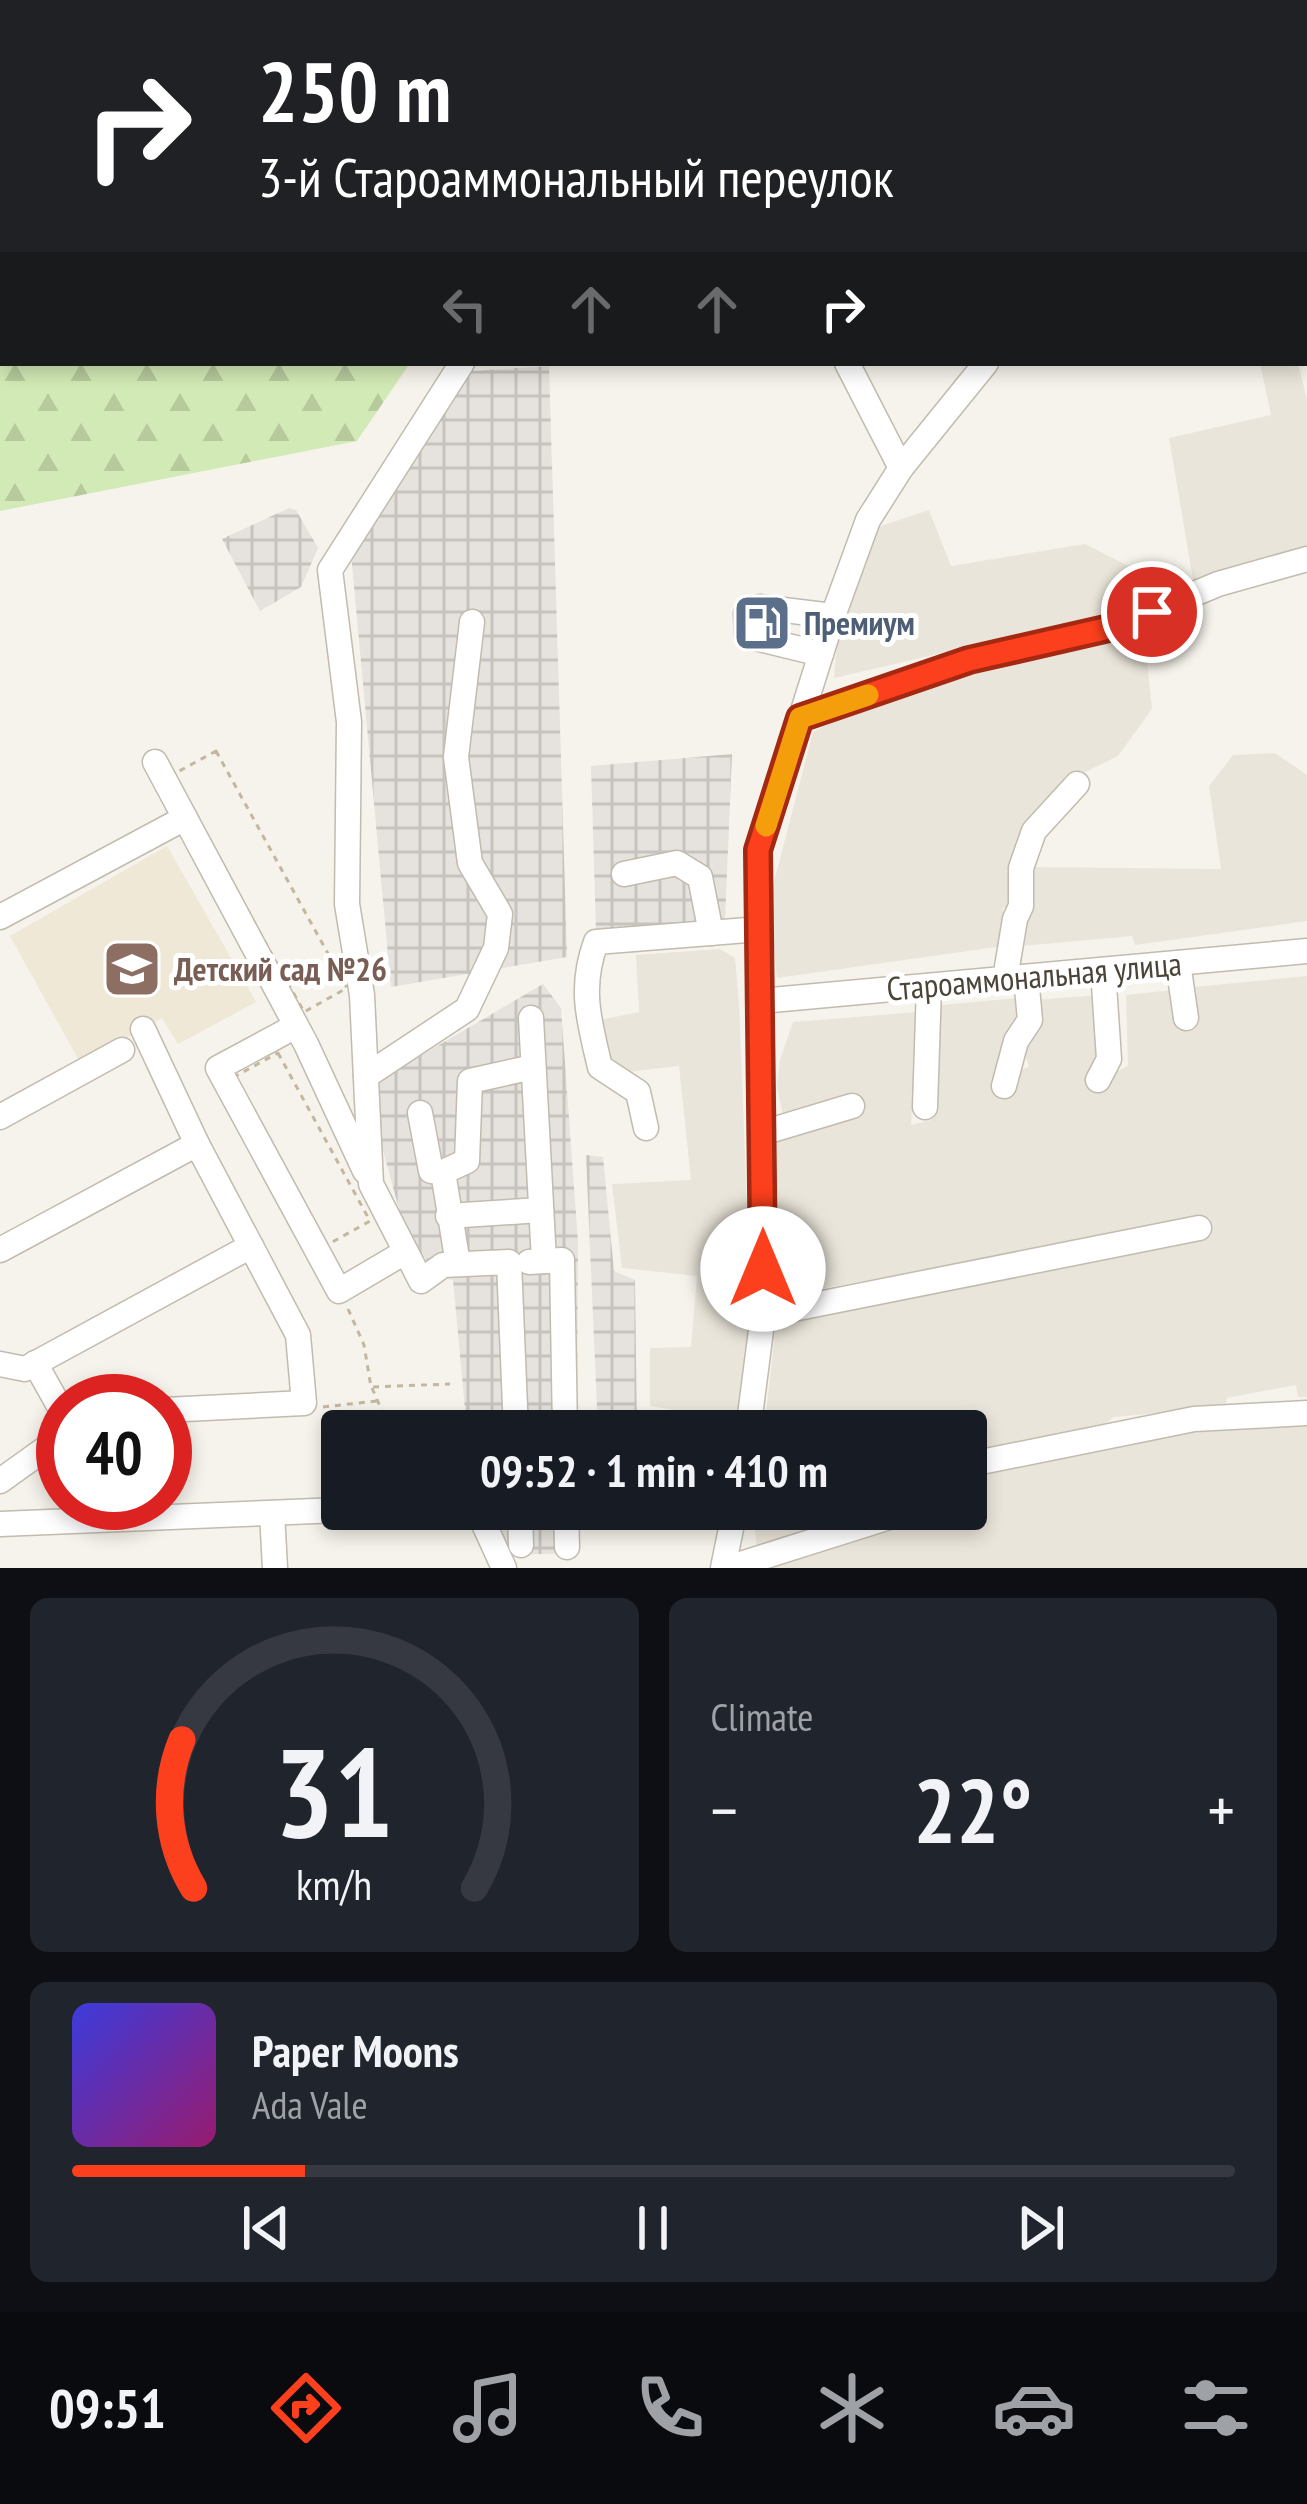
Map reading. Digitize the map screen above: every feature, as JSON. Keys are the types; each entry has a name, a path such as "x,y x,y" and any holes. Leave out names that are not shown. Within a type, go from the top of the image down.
{"street":[{"path":"371,1184 362,995 347,904 350,722 330,570 460,366"},
{"path":"849,366 901,468"},
{"path":"751,1410 764,1315 758,850 868,520 901,468 984,366"},
{"path":"800,718 969,660 1118,626 1218,584 1307,559"},
{"path":"821,654 754,640 747,636 746,614 760,608 833,616"},
{"path":"793,648 784,635 784,624 796,612"},
{"path":"366,1076 466,1009 496,948 500,914 470,863 456,757 472,622"},
{"path":"155,762 300,1019 371,1184 421,1281 443,1265 562,1260 565,1410"},
{"path":"1004,1086 1016,1042 1030,1020 1016,978 1015,920 1022,906 1021,868 1034,831 1077,784"},
{"path":"0,917 184,818"},
{"path":"624,874 677,863 700,878 711,933"},
{"path":"646,1128 638,1093 600,1067 586,1008 586,969 596,942 760,929"},
{"name":"Староаммональная улица","path":"761,1001 1307,951"},
{"path":"1178,963 1186,1018"},
{"path":"1098,1080 1109,1059 1103,970"},
{"path":"925,1107 929,986"},
{"path":"531,1018 544,1261"},
{"path":"300,1019 218,1068 339,1291 405,1252"},
{"path":"143,1029 197,1144 298,1335 304,1403 192,1409"},
{"path":"0,1117 122,1051"},
{"path":"420,1113 431,1171 442,1172 467,1161 470,1081 533,1067"},
{"path":"762,1133 852,1106"},
{"path":"0,1250 197,1144"},
{"path":"442,1172 458,1264"},
{"path":"448,1216 541,1210"},
{"path":"764,1315 1199,1228"},
{"path":"0,1364 25,1369 251,1246"},
{"path":"509,1262 515,1410"},
{"path":"35,1363 41,1374"},
{"path":"987,1461 1194,1419 1307,1413"},
{"path":"0,1481 36,1455"},
{"path":"272,1513 275,1568"},
{"path":"0,1524 321,1513"},
{"path":"487,1530 504,1568"},
{"path":"521,1530 521,1545"},
{"path":"567,1530 567,1546"},
{"path":"732,1530 726,1568 848,1530"}],"path":[{"path":"216,752 347,988 300,1019 172,776 216,752"},
{"path":"278,1053 370,1221 326,1244 234,1077 278,1053"},
{"path":"339,1291 364,1345 371,1387 381,1410"},
{"path":"371,1387 450,1384"},
{"path":"322,1407 377,1401"}],"shaded area":[{"path":"549,366 567,957 391,987 351,554 471,371"},
{"path":"1261,366 1299,366 1307,400 1307,546 1193,580 1169,438 1271,415"},
{"path":"289,508 296,510 318,548 301,587 260,611 222,539"},
{"path":"929,510 951,566 1085,544 1134,569 1156,600 834,678 838,630 878,527"},
{"path":"1143,624 1152,709 1118,756 1069,780 1050,805 1016,906 1003,908 1003,946 777,978 769,901 813,732 871,703"},
{"path":"1275,753 1307,775 1307,921 1135,945 1132,936 1022,946 1027,867 1221,869 1209,786 1233,755"},
{"path":"732,754 725,920 596,932 591,766"},
{"name":"Детский сад №26","path":"167,846 256,1002 178,1044 162,1018 81,1064 10,936"},
{"path":"720,949 735,958 752,1333 740,1410 650,1406 650,1348 691,1347 697,1276 622,1268 612,1184 691,1180 679,1066 618,1073 603,1059 595,1021 639,1012 636,955"},
{"path":"1307,976 1307,1397 1298,1397 1296,1385 1227,1398 1225,1407 1114,1417 1092,1433 987,1452 987,1410 766,1410 776,1325 807,1312 1211,1236 1210,1218 776,1297 774,1137 784,1121 777,1086 793,1022 918,1012 911,1125 931,1120 941,1005 1019,998 1022,1004 1003,1093 1017,1089 1012,1073 1029,1067 1024,1050 1035,1000 1099,995 1104,1028 1095,1088 1107,1088 1106,1077 1128,1066 1126,995 1174,990 1197,1022 1194,987"},
{"path":"543,984 561,1008 578,1242 577,1410 465,1410 453,1280 442,1278 406,1235 374,1117 376,1082"},
{"path":"586,1155 603,1157 614,1271 635,1280 637,1410 597,1410"},
{"path":"1307,1419 1307,1568 761,1565 875,1530 987,1530 987,1467 1199,1427"},
{"path":"492,1530 577,1530 577,1553 505,1555"},
{"path":"755,1530 820,1530 757,1551"}],"green space":[{"path":"0,366 408,366 357,441 0,511"}],"slow traffic":[{"path":"766,826 800,718 868,695"}],"place":[{"name":"Премиум","path":"762,623"},
{"name":"Детский сад №26","path":"132,969"}],"route":[{"path":"763,1269 758,850 800,718 969,660 1118,626 1152,612"}]}
